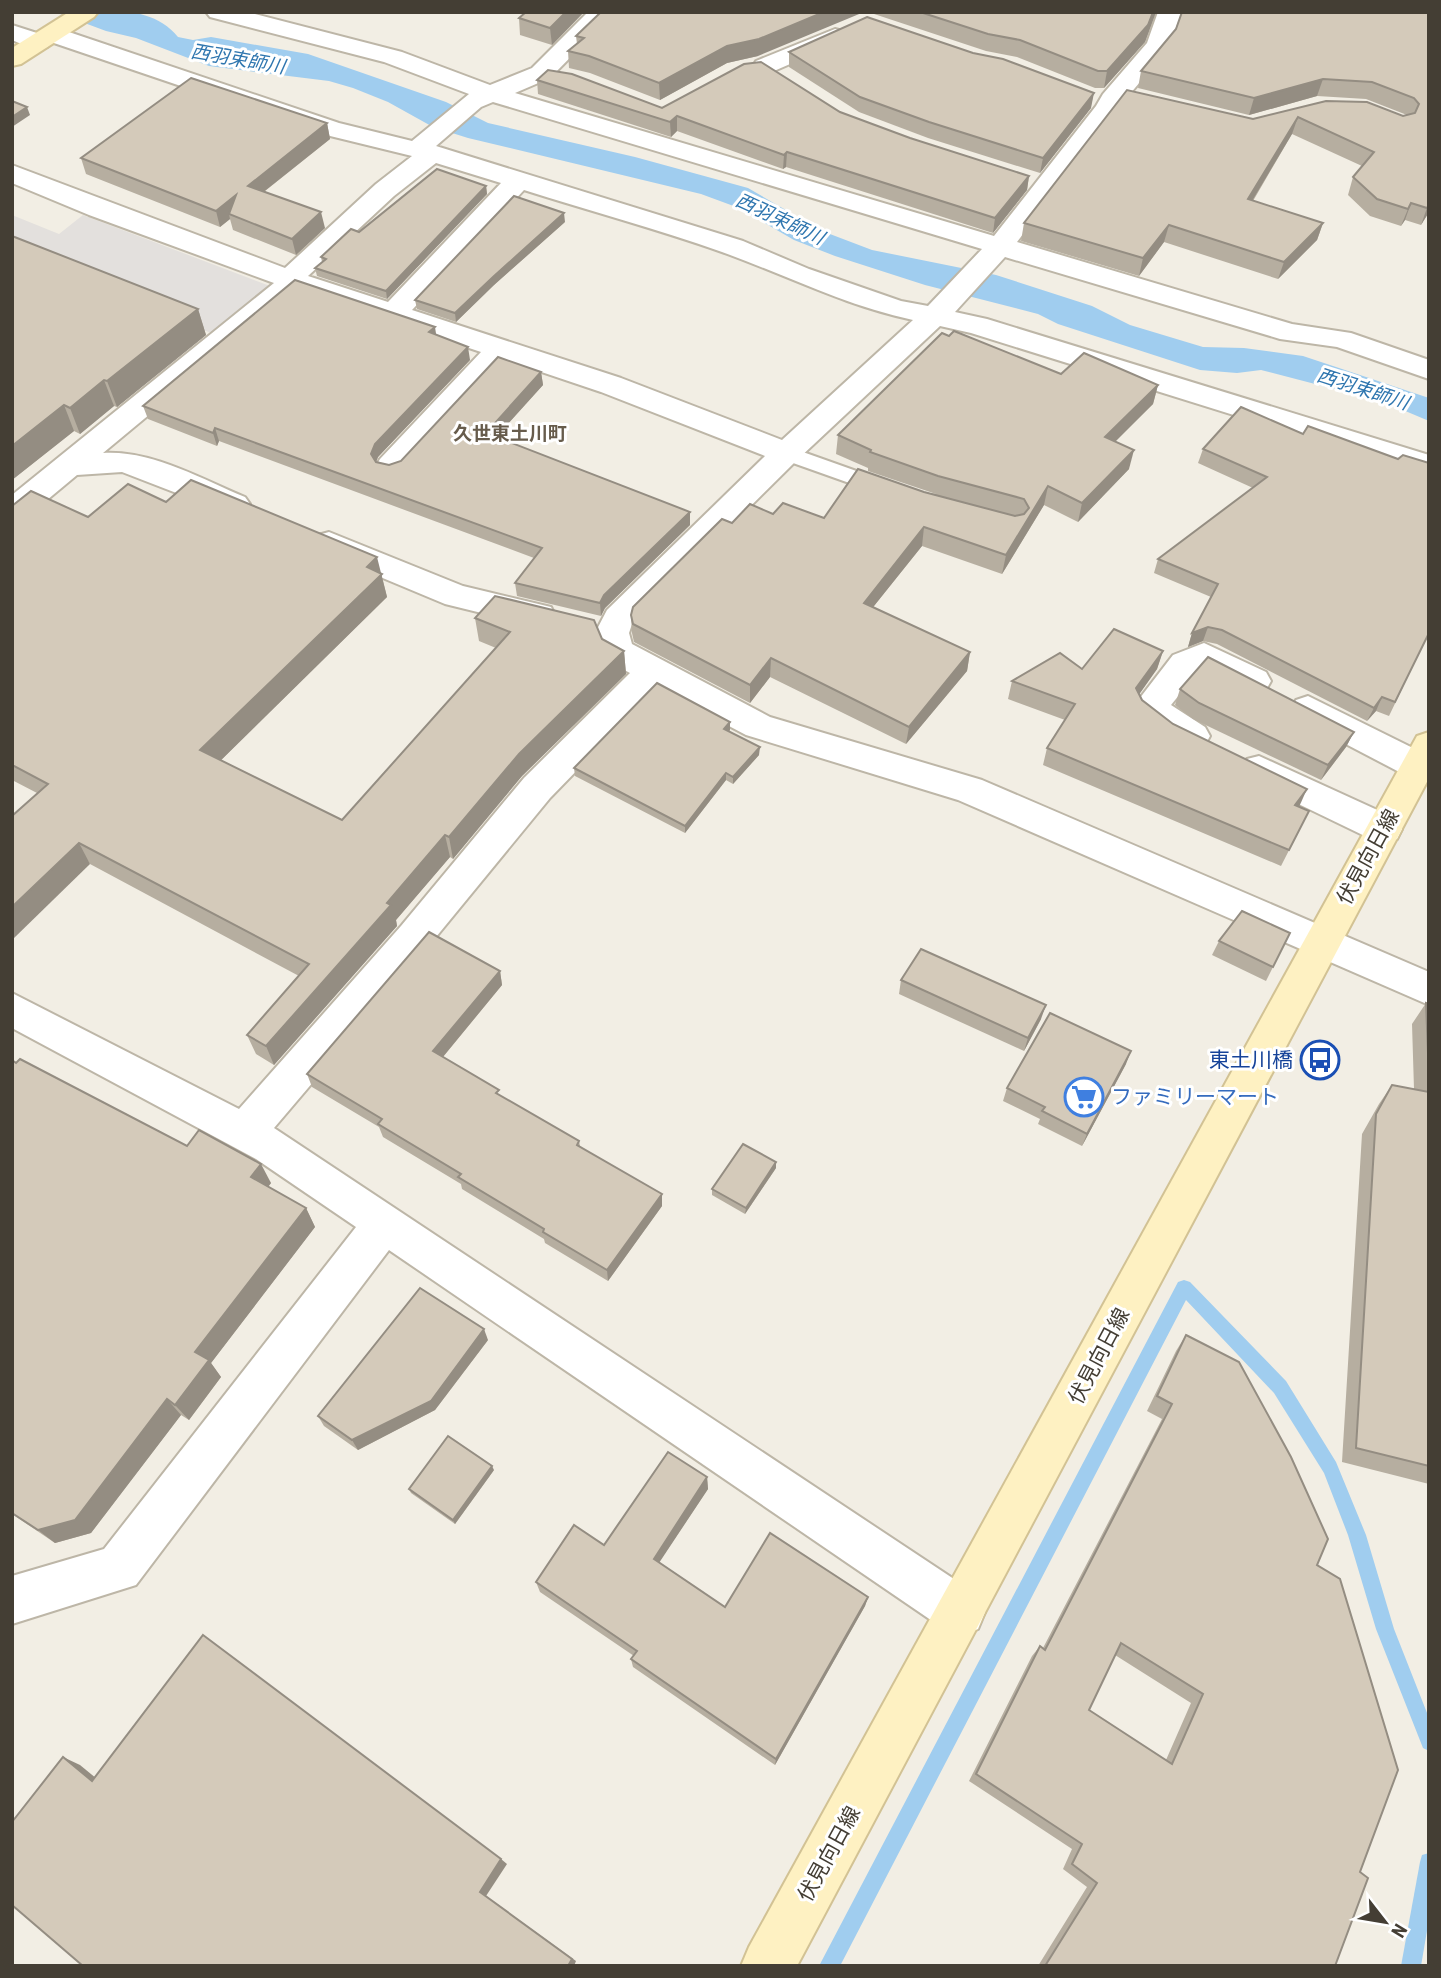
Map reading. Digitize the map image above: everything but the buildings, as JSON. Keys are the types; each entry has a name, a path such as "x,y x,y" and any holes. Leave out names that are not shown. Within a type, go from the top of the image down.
{"main road":[{"path":"12,59 86,12"},
{"name":"伏見向日線","path":"768,1966 1423,756"}],"street":[{"path":"218,12 393,57 480,98 1290,333 1341,339 1429,370"},
{"path":"12,512 292,280 480,98 541,73 583,28 603,12"},
{"path":"591,628 619,618 786,453 937,313 998,249 1047,186 1101,99 1158,45 1170,12"},
{"path":"737,70 774,73 856,25"},
{"path":"12,32 50,35 331,129 425,151 733,247 799,275 895,308 937,313 1429,466"},
{"path":"541,73 567,78"},
{"path":"1101,99 1126,96 1139,99"},
{"path":"12,173 98,209 292,280 611,385 786,453"},
{"path":"1021,178 1047,186"},
{"path":"392,314 518,181"},
{"path":"391,466 500,349"},
{"path":"67,465 123,462 154,471 266,517"},
{"path":"303,532 456,596 591,628 617,651 758,726 969,790 1429,989"},
{"path":"1384,829 1180,730 1150,707 1185,664 1204,655 1423,756"},
{"path":"244,1133 414,937 537,788 653,671"},
{"path":"12,1009 270,1146 961,1612"},
{"path":"12,1600 119,1568 385,1223"}],"lane":[{"path":"786,453 905,496"}],"shaded area":[{"path":"12,215 59,234 83,215 270,286 213,334 12,246"}],"water":[{"name":"西羽束師川","path":"104,10 137,13 166,26 178,37 193,40 211,37 308,54 446,102 488,123 635,157 748,188 822,231 872,250 996,275 1092,306 1130,325 1203,347 1244,348 1303,356 1429,398 1429,421 1384,402 1261,370 1237,373 1200,370 1058,324 1038,314 925,285 835,256 794,240 739,208 701,194 468,138 433,127 388,102 329,81 209,66 136,38 106,31 55,12"}],"waterway":[{"path":"829,1966 1184,1287 1280,1387 1330,1468 1357,1535 1385,1629 1429,1742"},
{"path":"1411,1966 1429,1862"}],"place":[{"name":"東土川橋","path":"1320,1060"},
{"name":"ファミリーマート","path":"1084,1097"}],"district":[{"name":"久世東土川町","path":"510,433"}]}
